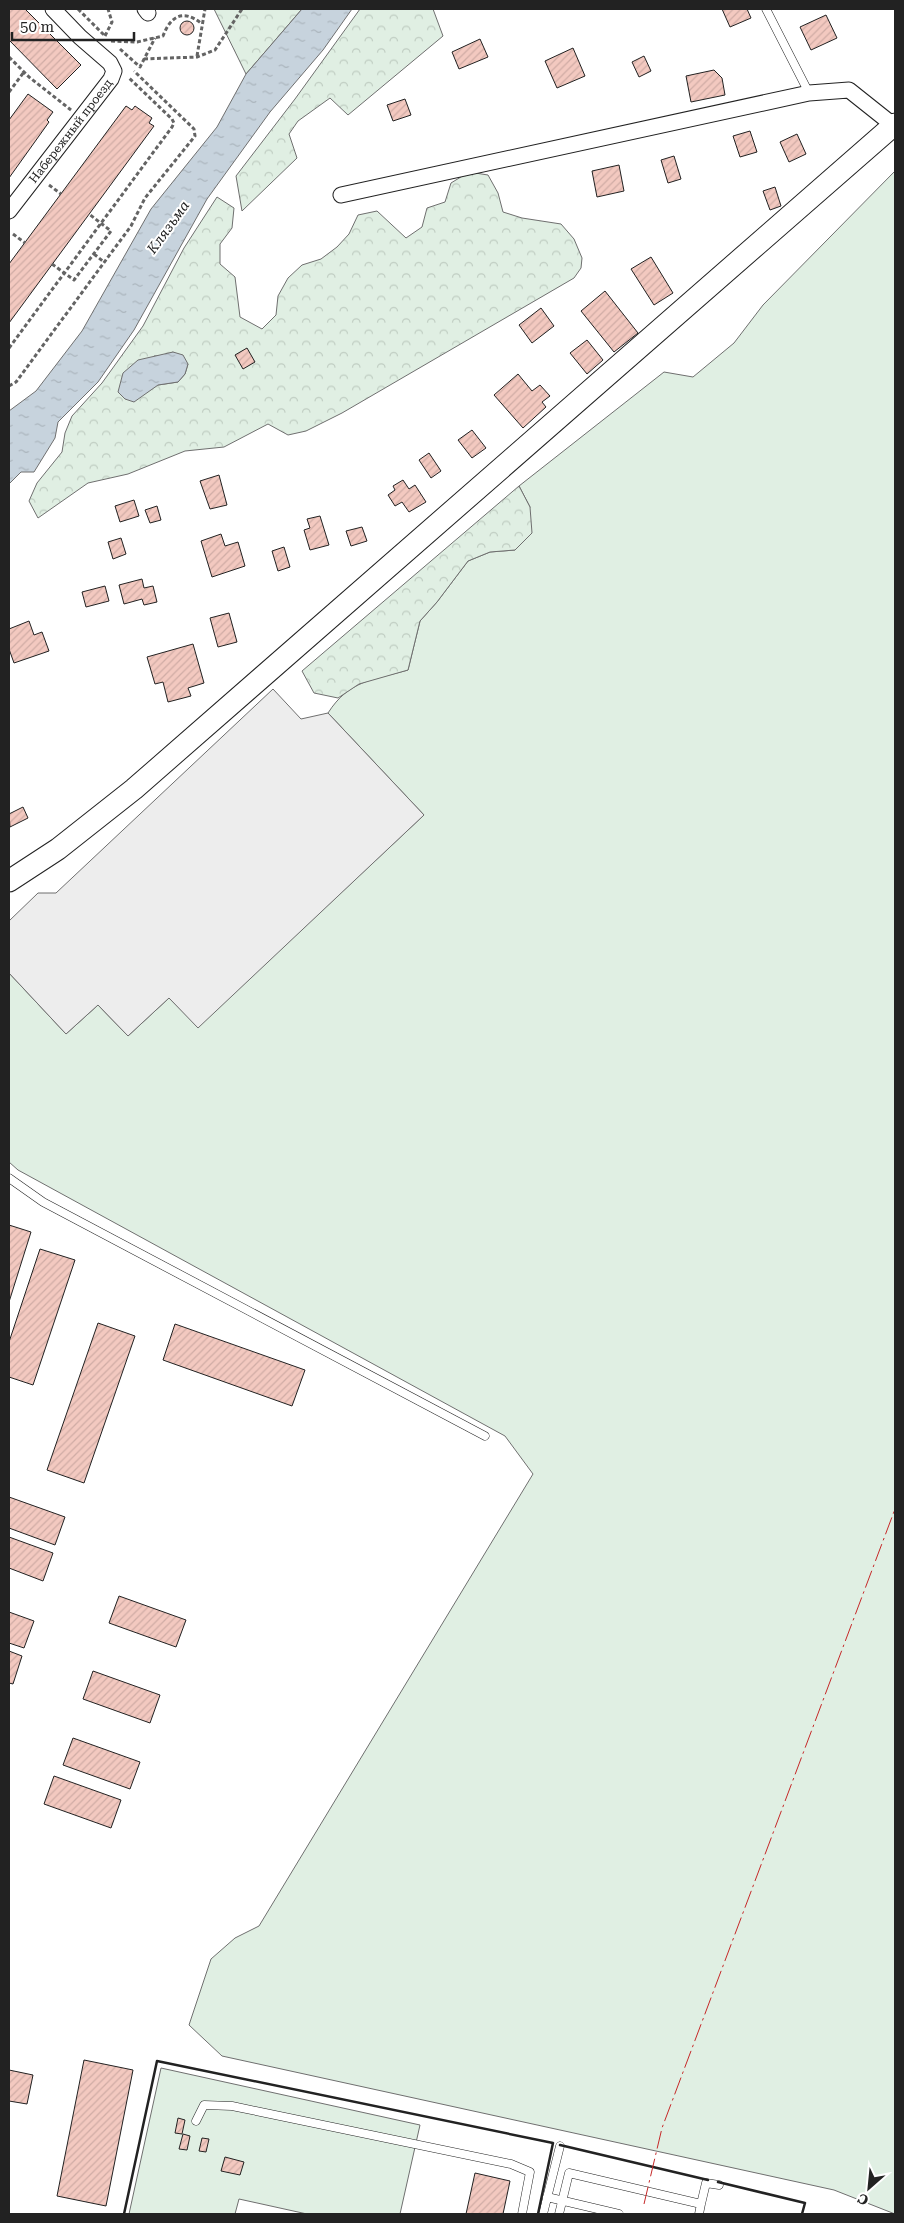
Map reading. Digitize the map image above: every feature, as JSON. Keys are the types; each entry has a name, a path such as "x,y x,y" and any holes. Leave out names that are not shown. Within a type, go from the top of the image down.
{"street":[{"name":"Набережный проезд","path":"9,211 111,79 114,71 110,63 80,37 53,9"},
{"path":"9,881 58,849 134,790 894,124 849,90 809,93 341,195"}],"lane":[{"path":"766,9 809,93"},
{"path":"9,1178 43,1202 485,1436"},
{"path":"196,2121 204,2105 232,2106 511,2164 530,2172 522,2214"},
{"path":"543,2214 560,2146"},
{"path":"559,2214 570,2173 701,2204"},
{"path":"700,2214 706,2183 719,2185"},
{"path":"547,2197 619,2214"}],"path":[{"path":"78,9 140,67 155,38"},
{"path":"105,36 112,22 108,9"},
{"path":"197,57 204,9"},
{"path":"144,59 197,57 215,50 242,9"},
{"path":"111,41 137,42 162,36 172,19 182,15 196,18 202,24"},
{"path":"9,57 24,72 81,118"},
{"path":"9,386 16,382 131,226 145,198 196,133 194,128 134,71"},
{"path":"9,92 24,72"},
{"path":"9,348 174,123 129,78"},
{"path":"49,185 61,194"},
{"path":"52,264 74,280 94,254 111,231 89,214"},
{"path":"12,234 25,243"},
{"path":"94,254 104,262"}],"green space":[{"path":"214,9 302,9 246,74"},
{"path":"360,9 433,9 443,36 348,115 330,98 298,121 289,134 297,158 242,211 236,176"},
{"path":"895,171 895,2214 834,2190 222,2056 189,2025 211,1959 235,1938 259,1926 533,1474 505,1436 18,1170 9,1162 9,973 66,1034 98,1005 128,1036 169,998 198,1027 424,815 328,713 336,702 344,694 363,683 408,670 420,621 468,561 490,552 515,550 530,507 519,486 664,372 693,377 734,343 763,305"},
{"path":"469,172 488,175 498,193 503,212 522,218 561,224 574,239 582,258 581,268 574,278 342,413 306,431 288,435 268,424 224,447 185,451 128,474 88,483 38,518 29,501 37,483 62,452 65,433 72,416 102,383 143,326 184,248 217,197 234,208 232,228 220,244 220,264 235,277 240,317 262,329 276,315 278,296 288,278 302,265 321,259 337,247 349,234 358,215 377,211 406,238 422,227 427,208 445,202 451,183","holes":["173,352 188,364 185,374 178,382 158,385 154,356 164,356"]},
{"path":"519,486 530,507 532,533 515,550 490,552 468,561 420,621 408,670 359,684 338,698 314,693 302,671"},
{"path":"161,2068 420,2125 400,2214 307,2214 239,2199 235,2214 129,2214"}],"shaded area":[{"path":"273,689 301,719 328,713 424,815 198,1028 169,998 128,1036 98,1005 66,1034 9,973 9,921 38,893 56,893"}],"water":[{"name":"Клязьма","path":"302,9 352,9 323,50 270,112 207,199 134,330 98,382 58,422 55,438 34,472 21,472 9,484 9,411 36,391 82,331 151,209 217,127 246,74"},
{"path":"173,352 183,355 188,364 185,374 178,382 158,385 134,402 125,399 118,392 123,373 138,360"}],"building":[{"path":"9,9 25,9 81,65 57,89 9,40"},
{"path":"722,9 747,9 751,18 730,27"},
{"path":"826,15 837,38 811,50 800,27"},
{"path":"184,21 190,21 194,28 190,35 184,35 180,31 180,25"},
{"path":"480,39 488,57 459,69 452,52"},
{"path":"573,48 585,76 557,88 545,61"},
{"path":"644,56 651,71 639,77 632,62"},
{"path":"714,70 722,78 725,95 691,102 686,76"},
{"path":"28,94 53,112 47,120 49,122 9,178 9,120"},
{"path":"405,99 411,115 393,121 387,105"},
{"path":"126,106 132,110 135,106 152,118 149,123 154,126 9,323 9,264"},
{"path":"750,131 757,152 740,157 733,136"},
{"path":"797,134 806,154 789,162 780,142"},
{"path":"674,156 681,179 668,183 661,160"},
{"path":"619,165 624,191 597,197 592,171"},
{"path":"775,187 781,206 770,210 763,191"},
{"path":"651,257 673,293 654,305 631,269"},
{"path":"605,291 638,333 614,352 581,311"},
{"path":"541,308 554,326 532,343 519,325"},
{"path":"587,340 603,360 587,374 570,353"},
{"path":"247,348 255,362 243,369 235,355"},
{"path":"518,374 532,391 540,385 550,396 542,402 546,407 523,428 494,395"},
{"path":"472,430 486,448 472,458 458,440"},
{"path":"429,453 441,471 431,478 419,460"},
{"path":"219,475 227,505 210,509 200,481"},
{"path":"403,480 409,489 415,485 426,502 409,512 402,502 395,506 388,495 395,490 393,486"},
{"path":"134,500 139,516 120,522 115,506"},
{"path":"157,506 161,520 150,523 145,510"},
{"path":"320,516 329,545 310,550 304,530 310,528 307,519"},
{"path":"362,527 367,541 351,546 346,531"},
{"path":"221,534 225,546 238,542 245,566 212,577 201,541"},
{"path":"121,538 126,554 113,559 108,542"},
{"path":"284,547 290,567 278,571 272,551"},
{"path":"142,579 144,588 153,586 157,602 144,605 142,599 124,604 119,585"},
{"path":"105,586 109,601 86,607 82,592"},
{"path":"229,613 237,642 218,647 210,618"},
{"path":"29,621 34,635 42,632 49,651 14,663 9,649 9,629"},
{"path":"193,644 204,683 188,688 191,696 168,702 163,682 155,684 147,657"},
{"path":"23,807 28,818 10,827 9,814"},
{"path":"9,1225 31,1232 9,1302"},
{"path":"40,1249 75,1260 33,1385 9,1377 9,1342"},
{"path":"98,1323 135,1336 84,1483 47,1470"},
{"path":"175,1324 305,1370 292,1406 163,1360"},
{"path":"9,1497 65,1517 55,1545 9,1528"},
{"path":"9,1537 53,1553 43,1581 9,1568"},
{"path":"119,1596 186,1620 176,1647 109,1623"},
{"path":"9,1612 34,1621 24,1648 9,1643"},
{"path":"9,1651 22,1656 13,1684 9,1683"},
{"path":"93,1671 160,1695 150,1723 83,1699"},
{"path":"73,1738 140,1762 130,1789 63,1765"},
{"path":"54,1776 121,1800 111,1828 44,1804"},
{"path":"84,2060 133,2070 106,2206 57,2196"},
{"path":"9,2070 33,2075 27,2104 9,2101"},
{"path":"178,2118 185,2120 182,2134 175,2133"},
{"path":"183,2134 190,2136 187,2150 179,2149"},
{"path":"202,2138 209,2139 206,2152 199,2151"},
{"path":"225,2157 244,2162 240,2175 221,2171"},
{"path":"475,2173 510,2181 503,2214 466,2214"}],"wall":[{"path":"124,2214 157,2061 553,2143 538,2214"},
{"path":"560,2145 708,2180"},
{"path":"718,2182 805,2203 802,2214"}],"power":[{"path":"644,2204 662,2128 895,1509"}]}
